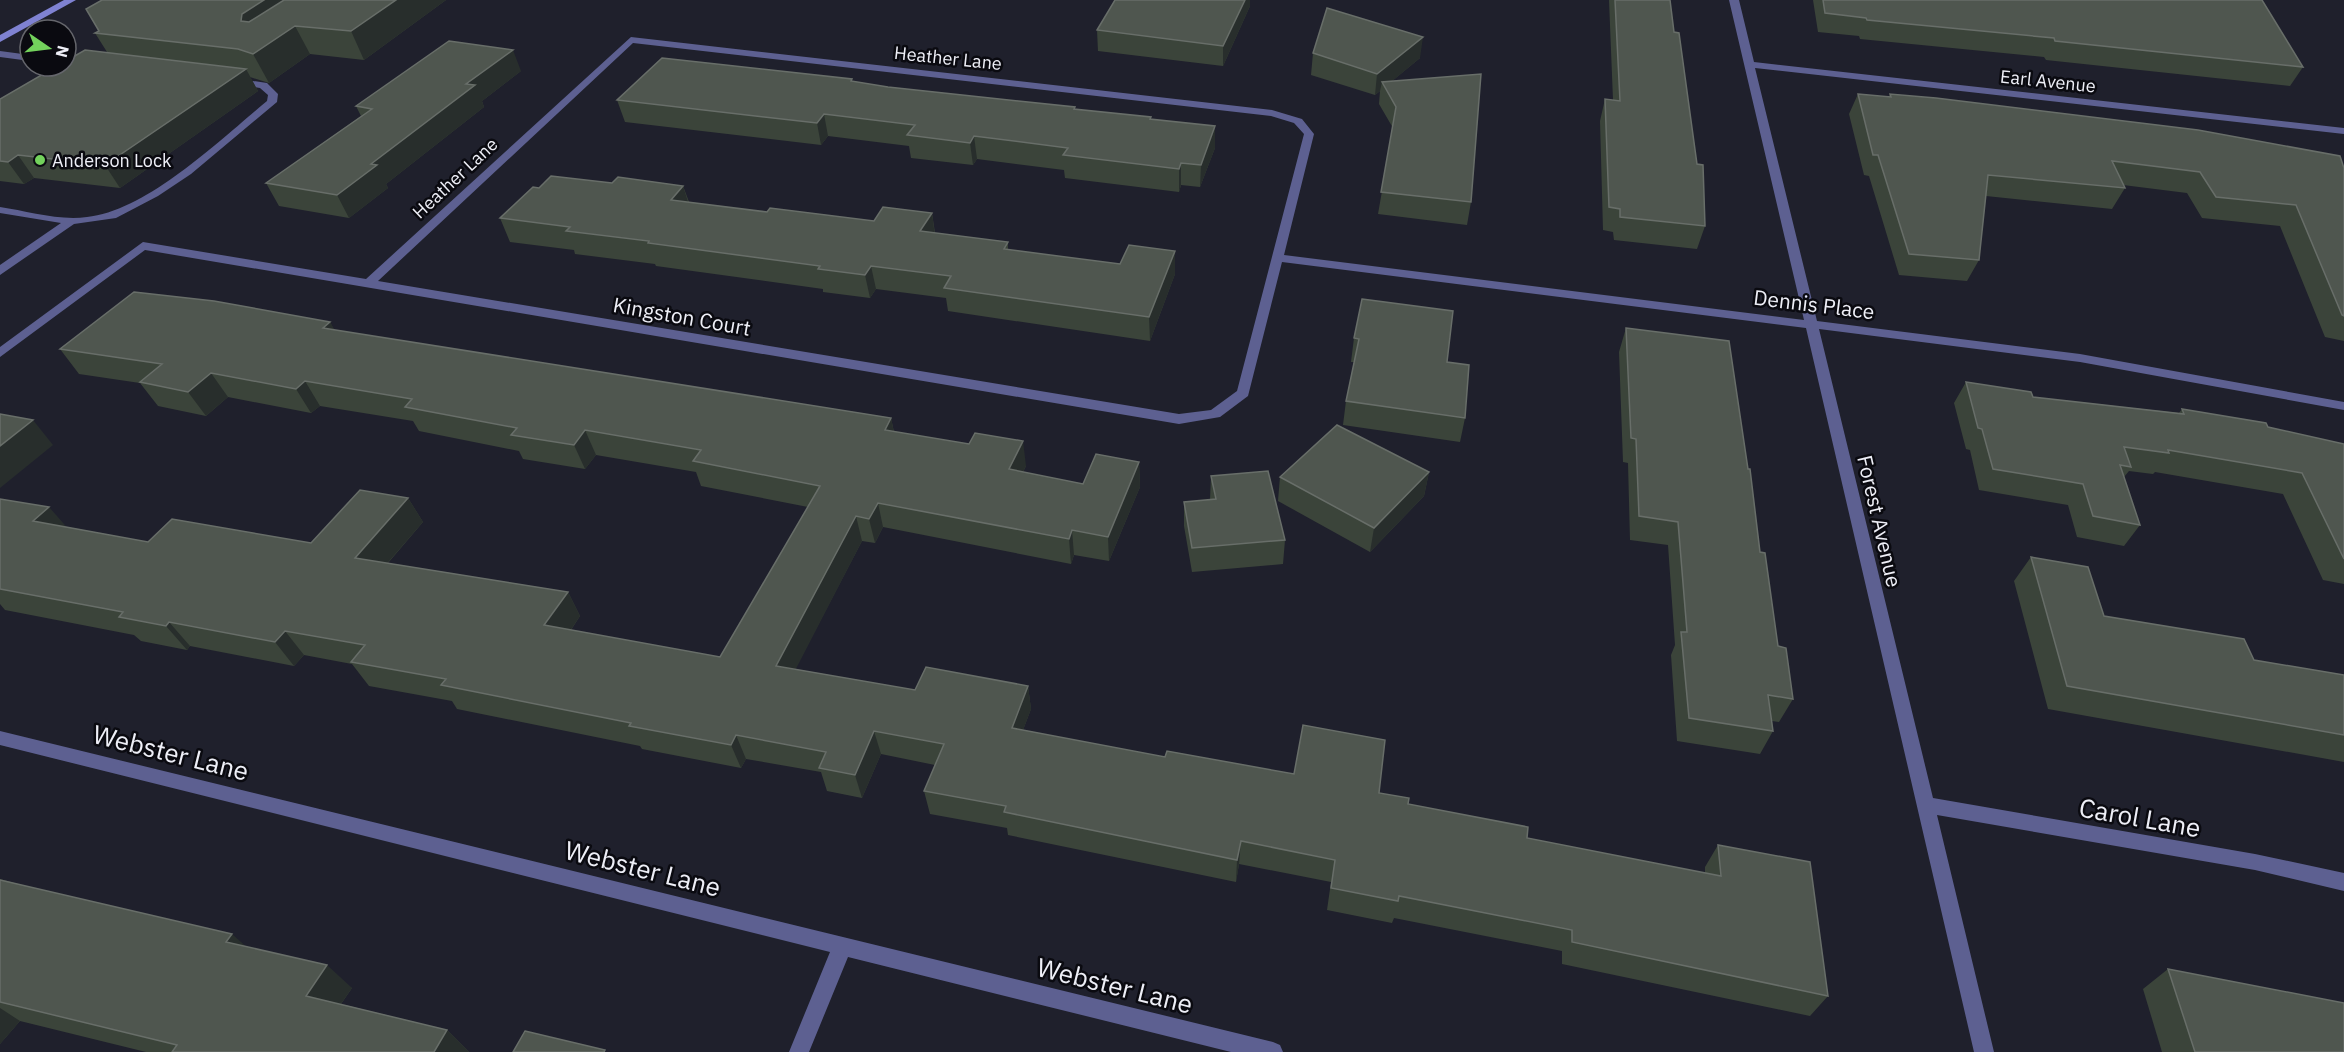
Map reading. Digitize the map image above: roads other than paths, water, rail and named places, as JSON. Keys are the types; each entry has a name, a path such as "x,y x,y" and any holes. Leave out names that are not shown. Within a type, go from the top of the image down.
{"main road":[{"path":"0,39 71,0"}],"street":[{"name":"Forest Avenue","path":"1734,0 1984,1052"},
{"name":"Heather Lane","path":"369,283 631,40 1272,113 1298,121 1309,135 1243,393 1215,414"},
{"path":"0,54 18,56"},
{"name":"Earl Avenue","path":"1749,64 2344,131"},
{"path":"0,210 71,221 86,221 112,216 132,207 187,171 272,102 273,94 263,85 220,79"},
{"path":"0,271 71,221"},
{"name":"Kingston Court","path":"0,353 143,246 1179,419 1215,414"},
{"name":"Dennis Place","path":"1277,258 2080,358 2344,406"},
{"name":"Webster Lane","path":"0,738 1274,1052"},
{"name":"Carol Lane","path":"1926,805 2255,862 2344,882"},
{"path":"799,1052 843,945"}],"place":[{"name":"Anderson Lock","path":"40,160"}]}
